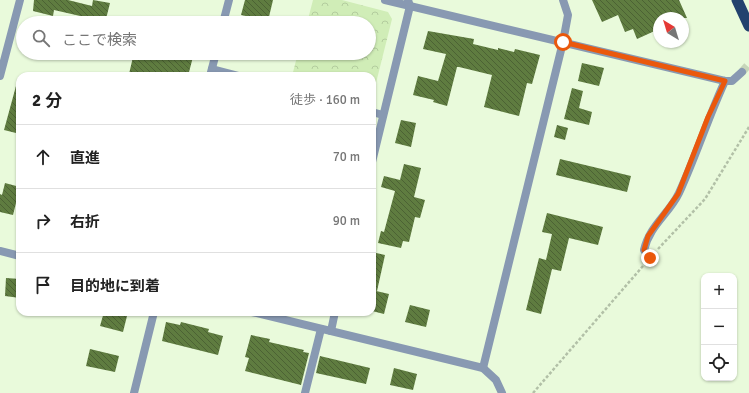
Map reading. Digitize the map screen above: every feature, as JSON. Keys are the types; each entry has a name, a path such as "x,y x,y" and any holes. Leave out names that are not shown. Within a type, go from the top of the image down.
{"highway":[{"path":"737,0 749,26"}],"street":[{"path":"0,76 20,0"},
{"path":"225,16 229,0"},
{"path":"385,0 409,3 725,81 732,81 742,72"},
{"path":"483,368 563,42 568,15 563,0"},
{"path":"376,146 409,3"},
{"path":"211,72 214,60"},
{"path":"650,258 644,250 648,236 678,194 708,117 725,81"},
{"path":"376,113 384,115"},
{"path":"0,251 16,255"},
{"path":"134,393 153,316"},
{"path":"268,316 483,368 496,380 502,393"},
{"path":"331,331 334,316"},
{"path":"305,393 321,329"}],"green space":[{"path":"313,0 342,0 388,12 392,19 376,83 376,72 293,72 296,60 376,60 376,16 309,16"}],"building":[{"path":"34,0 68,0 92,6 93,0 110,3 107,16 80,16 54,10 53,16 33,11"},
{"path":"245,0 273,0 269,16 241,15"},
{"path":"592,0 679,0 684,12 653,12 653,32 637,39 633,29 625,32 618,15 602,22"},
{"path":"428,31 474,39 473,44 498,50 498,48 514,52 515,49 540,55 532,84 527,83 519,116 484,107 492,75 459,67 457,67 447,106 433,102 434,100 413,95 418,76 438,81 446,54 423,49"},
{"path":"132,60 192,60 189,72 129,72"},
{"path":"582,63 604,68 599,86 578,81"},
{"path":"16,86 16,133 4,130"},
{"path":"572,88 583,91 579,108 592,112 589,125 564,119"},
{"path":"401,120 416,123 411,147 395,143"},
{"path":"557,125 568,128 565,140 554,137"},
{"path":"560,159 631,176 627,192 556,175"},
{"path":"404,164 421,168 414,197 425,200 420,218 415,217 409,242 403,241 401,248 378,243 381,231 384,232 395,191 381,187 384,176 400,180"},
{"path":"5,183 16,186 16,203 13,215 0,212 0,194 2,195"},
{"path":"547,213 603,227 598,245 569,238 561,271 552,269 541,314 526,310 539,258 546,260 552,234 542,232"},
{"path":"376,253 385,255 376,291"},
{"path":"6,278 16,279 16,297 5,296"},
{"path":"376,291 389,294 384,314 376,312"},
{"path":"410,305 430,310 426,327 405,322"},
{"path":"103,316 127,316 123,332 100,326"},
{"path":"166,322 180,325 181,322 209,329 208,332 223,336 218,355 162,341"},
{"path":"251,335 270,339 269,342 304,350 303,352 309,353 301,385 245,371 249,358 245,357"},
{"path":"90,349 119,356 115,372 86,366"},
{"path":"320,356 370,368 366,384 316,373"},
{"path":"394,368 417,374 413,390 390,385"}],"tunnel":[{"path":"742,72 749,64"}],"route":[{"path":"563,42 725,81 708,117 678,194 648,236 644,250 650,258"}]}
